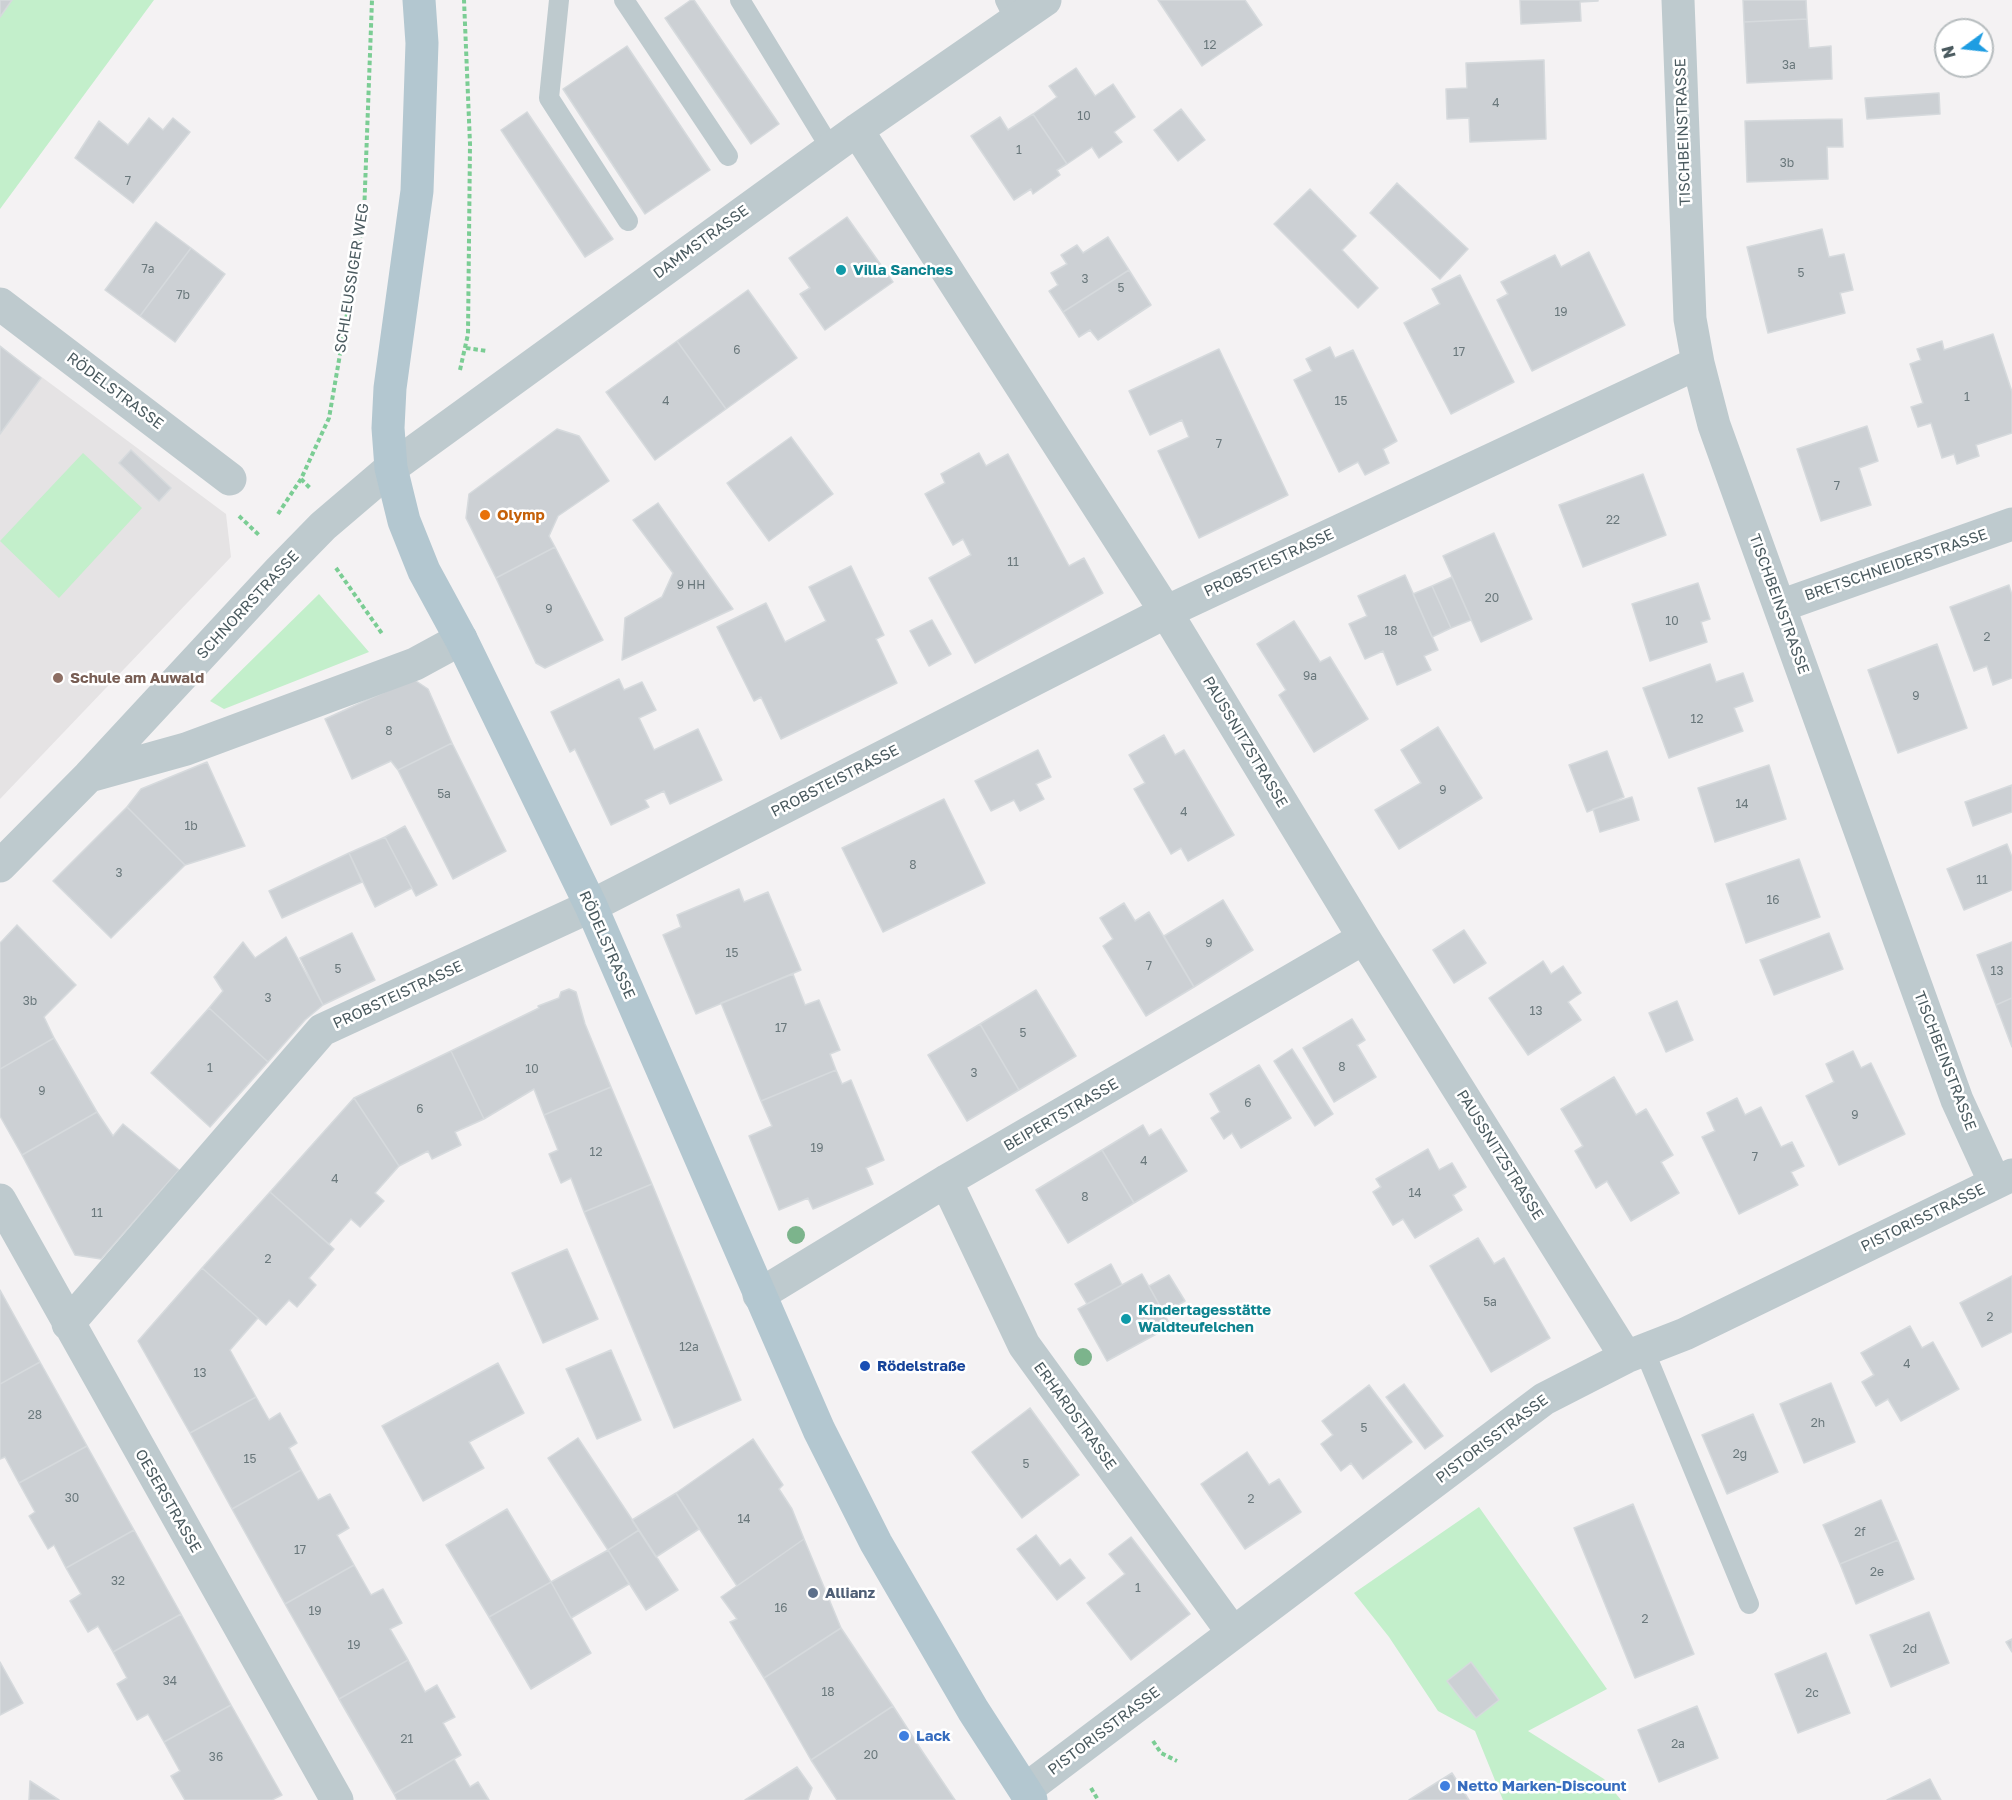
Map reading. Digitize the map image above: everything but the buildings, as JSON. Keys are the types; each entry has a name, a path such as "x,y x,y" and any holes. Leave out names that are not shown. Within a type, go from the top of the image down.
{"main road":[{"path":"391,468 388,428 390,388 417,191 422,43 419,0"},
{"name":"RÖDELSTRASSE","path":"391,468 404,521 424,571 461,639 591,906 819,1430 876,1543 973,1710 1028,1795"}],"street":[{"name":"DAMMSTRASSE","path":"391,468 831,149 1010,10 1045,0"},
{"name":"TISCHBEINSTRASSE","path":"1678,0 1690,319 1698,363 1714,425 1957,1100 2004,1179"},
{"name":"PAUSSNITZSTRASSE","path":"857,129 1166,612 1364,938 1635,1355"},
{"name":"RÖDELSTRASSE","path":"0,303 230,479"},
{"name":"PROBSTEISTRASSE","path":"68,1324 321,1030 591,906 1166,612 1698,363"},
{"name":"SCHNORRSTRASSE","path":"0,866 88,776 294,555 323,526 391,468"},
{"name":"BRETSCHNEIDERSTRASSE","path":"1779,606 2012,524"},
{"name":"SCHNORRSTRASSE","path":"88,776 207,741 415,664 461,639"},
{"name":"BEIPERTSTRASSE","path":"759,1295 946,1181 1364,938"},
{"name":"PISTORISSTRASSE","path":"1028,1795 1233,1633 1544,1399 2004,1179"},
{"name":"ERHARDSTRASSE","path":"946,1181 1024,1345 1233,1633"},
{"name":"OESERSTRASSE","path":"0,1200 338,1800"}],"lane":[{"path":"559,0 549,98 628,221"},
{"path":"624,0 728,156"},
{"path":"740,0 831,149"},
{"path":"1635,1355 1749,1604"}],"path":[{"name":"SCHLEUSSIGER WEG","path":"275,518 301,480 329,418 364,215 372,0"},
{"path":"458,380 466,348 468,286 470,144 464,0"},
{"path":"301,480 310,485"},
{"path":"260,536 268,527"},
{"path":"337,572 387,640"},
{"path":"1094,1792 1098,1800"}],"shaded area":[{"name":"Schule am Auwald","path":"0,346 226,514 231,557 0,799"}],"green space":[{"path":"12,0 154,0 0,209 0,17"},
{"path":"83,453 142,508 59,598 0,541"},
{"path":"319,594 369,652 224,709 210,701"},
{"path":"1479,1507 1607,1689 1528,1731 1604,1779 1621,1800 1503,1800 1475,1731 1438,1711 1389,1637 1354,1593"}],"place":[{"name":"Villa Sanches","path":"841,270"},
{"name":"Olymp","path":"485,515"},
{"name":"Schule am Auwald","path":"58,678"},
{"name":"Kindertagesstätte Waldteufelchen","path":"1126,1319"},
{"name":"Rödelstraße","path":"865,1366"},
{"name":"Allianz","path":"813,1593"},
{"name":"Lack","path":"904,1736"},
{"name":"Netto Marken-Discount","path":"1445,1786"}]}
